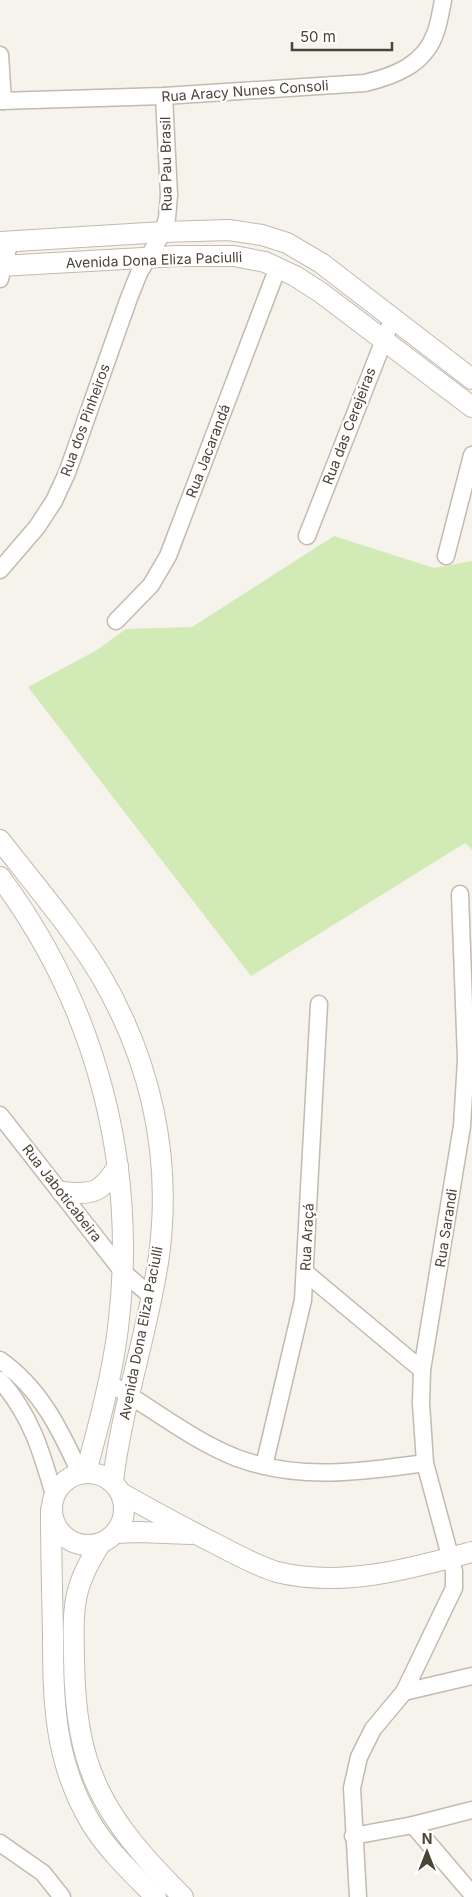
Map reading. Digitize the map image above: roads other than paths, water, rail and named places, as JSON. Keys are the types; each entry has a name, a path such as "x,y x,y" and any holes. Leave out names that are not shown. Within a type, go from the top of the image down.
{"street":[{"name":"Rua Aracy Nunes Consoli","path":"1,101 164,96 365,83 390,77 407,68 424,53 435,35 443,0"},
{"path":"0,55 1,101"},
{"name":"Rua Pau Brasil","path":"148,258 163,232 168,207 164,96"},
{"name":"Avenida Dona Eliza Paciulli","path":"5,242 163,232 229,230 262,235 287,243 321,263 472,379"},
{"path":"1,270 5,242"},
{"name":"Avenida Dona Eliza Paciulli","path":"1,270 148,258 234,256 258,260 278,267 320,292 472,407"},
{"name":"Rua dos Pinheiros","path":"0,570 37,527 54,501 67,472 129,298 148,258"},
{"name":"Rua Jacarandá","path":"116,620 151,585 168,556 278,267"},
{"name":"Rua das Cerejeiras","path":"307,536 383,338 393,318"},
{"path":"446,556 471,458"},
{"name":"Avenida Dona Eliza Paciulli","path":"0,840 100,976 121,1014 144,1068 158,1125 162,1181 160,1247 130,1395 117,1487"},
{"name":"Avenida Dona Eliza Paciulli","path":"1,879 45,946 78,1011 105,1091 118,1166 124,1238 118,1328 109,1384 83,1472"},
{"name":"Rua Sarandi","path":"358,1897 353,1836 352,1788 359,1757 373,1729 404,1692 454,1588 454,1571 425,1463 421,1403 422,1370 462,1126 466,1060 460,894"},
{"name":"Rua Araçá","path":"264,1466 299,1321 306,1273 319,1004"},
{"name":"Rua Jaboticabeira","path":"0,1115 123,1272 151,1296"},
{"path":"62,1192 79,1194 97,1191 104,1186 118,1166"},
{"path":"306,1273 422,1370"},
{"path":"0,1360 29,1385 46,1406 83,1472"},
{"path":"0,1380 16,1398 32,1426 52,1502 56,1527 67,1539 84,1545 138,1532 197,1534"},
{"path":"109,1384 211,1445 236,1457 264,1466 297,1472 330,1474 364,1472 425,1463"},
{"path":"156,1897 110,1848 92,1824 75,1793 61,1751 56,1728 53,1678 52,1502 60,1485 69,1477 83,1472 100,1474 117,1487 197,1534 249,1561 276,1571 308,1577 340,1578 378,1575 472,1552"},
{"path":"117,1487 125,1507 123,1521 108,1538 82,1575 74,1601 74,1695 81,1741 97,1788 108,1809 137,1849 183,1897"},
{"path":"404,1692 472,1676"},
{"path":"353,1836 413,1825 472,1810"},
{"path":"413,1825 472,1894"},
{"path":"0,1843 43,1873 62,1897"}]}
